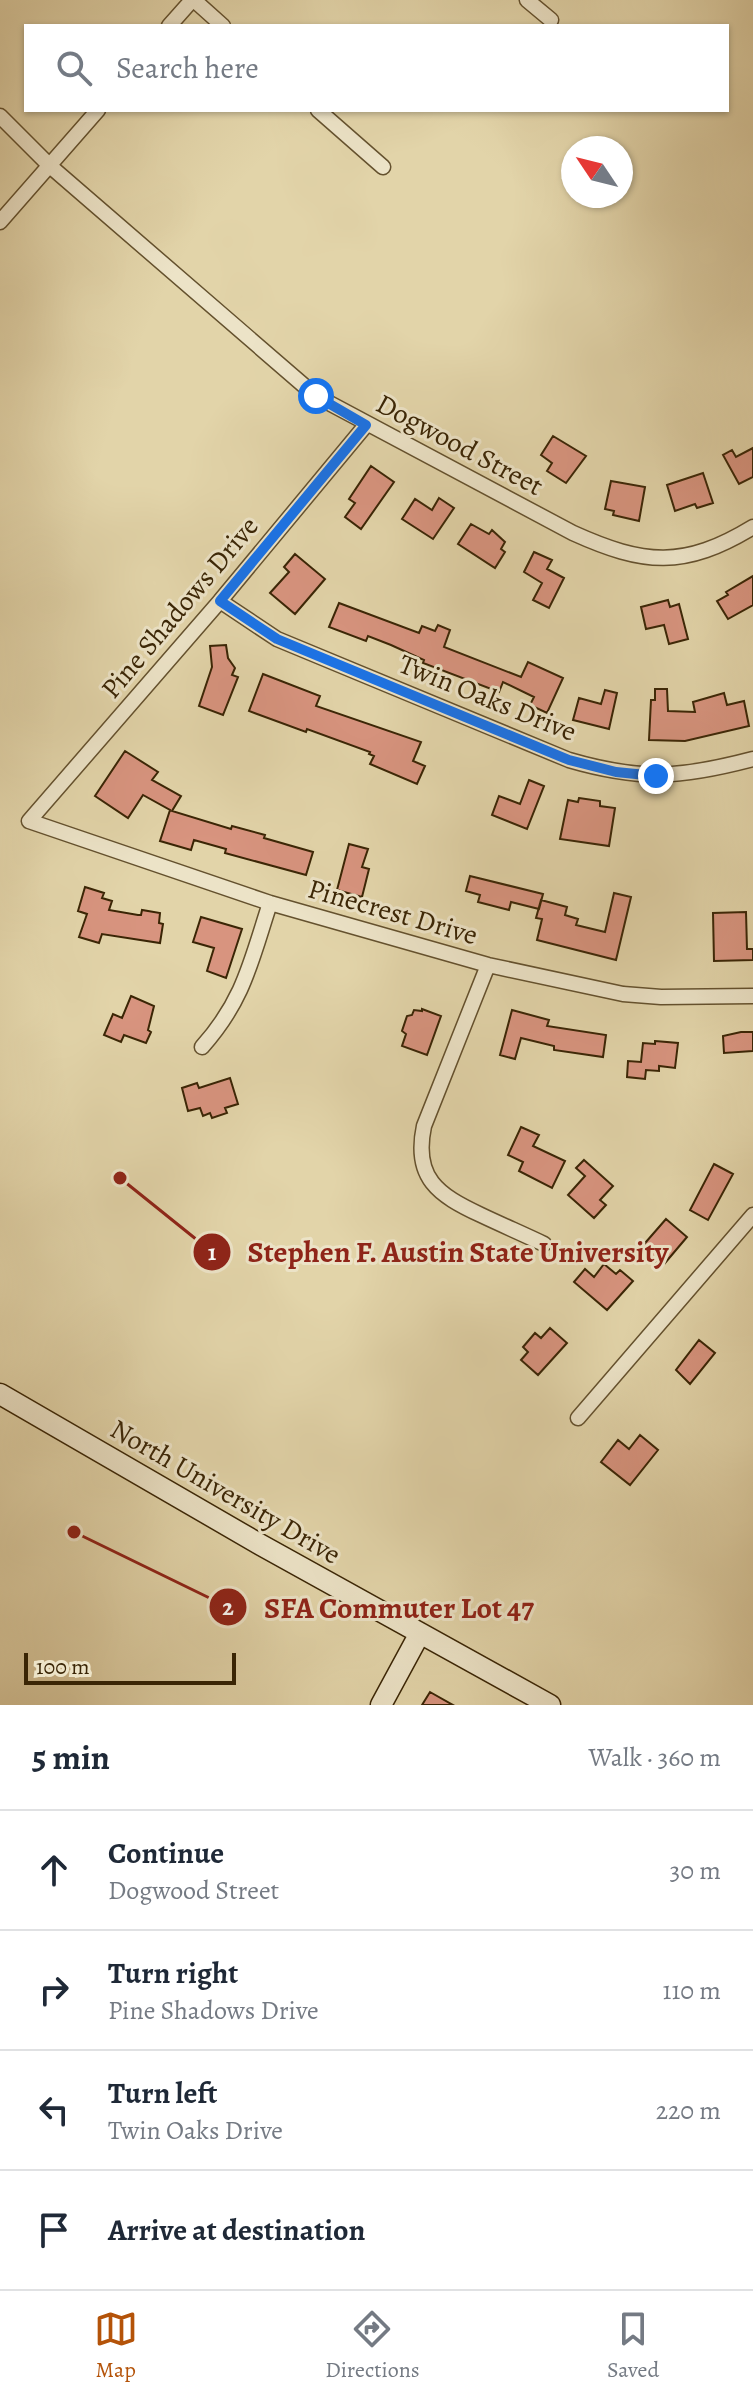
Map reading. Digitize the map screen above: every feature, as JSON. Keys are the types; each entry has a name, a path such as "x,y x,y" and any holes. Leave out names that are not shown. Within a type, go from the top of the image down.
{"main road":[{"name":"North University Drive","path":"0,1394 550,1705"},
{"path":"381,1705 420,1633"}],"street":[{"path":"171,24 193,0 221,24"},
{"path":"527,0 551,20"},
{"path":"0,222 96,112"},
{"path":"320,112 383,167"},
{"name":"Dogwood Street","path":"0,116 50,166 303,387 366,425 573,533 638,557 677,558 694,554 753,527"},
{"name":"Pine Shadows Drive","path":"29,821 220,601 366,425"},
{"name":"Twin Oaks Drive","path":"220,601 277,639 569,760 656,776 753,759"},
{"name":"Pinecrest Drive","path":"29,821 270,903 488,965 623,994 661,997 753,996"},
{"path":"202,1047 222,1025 240,994 270,903"},
{"path":"488,965 424,1126 420,1152 428,1176 444,1196 544,1244"},
{"path":"578,1418 753,1215"}],"building":[{"path":"553,436 586,456 566,483 547,471 552,463 541,455"},
{"path":"753,448 753,477 739,484 723,455 732,450 736,457"},
{"path":"371,466 394,482 361,529 345,517 355,503 349,499"},
{"path":"703,473 713,503 697,508 695,504 675,511 667,485"},
{"path":"611,481 645,487 639,521 613,515 614,511 605,509"},
{"path":"439,498 454,508 433,539 402,519 415,499 432,510"},
{"path":"471,524 489,534 492,530 505,542 501,549 505,552 495,568 458,544"},
{"path":"534,552 552,560 547,569 564,578 549,608 533,600 542,583 524,572"},
{"path":"295,554 325,579 295,614 270,593 289,572 284,567"},
{"path":"753,576 753,605 728,619 717,601"},
{"path":"668,600 670,607 679,604 688,639 669,644 664,625 646,629 641,607"},
{"path":"339,603 419,633 422,626 435,631 438,625 450,630 444,647 521,677 528,662 563,678 547,713 530,705 534,697 503,682 499,692 423,663 424,660 368,636 366,641 329,627"},
{"path":"226,645 228,658 235,668 232,675 238,677 223,715 199,706 212,667 210,646"},
{"path":"263,674 320,696 316,706 421,742 413,761 425,766 417,784 370,764 374,756 370,752 249,711"},
{"path":"655,689 667,689 668,711 695,712 693,702 724,693 727,705 744,701 749,726 685,741 649,740 651,700 655,700"},
{"path":"605,690 617,693 609,729 573,720 579,698 601,704"},
{"path":"125,751 158,772 152,780 181,796 172,811 231,829 232,826 265,835 264,838 313,852 306,875 225,853 226,849 194,840 191,850 160,841 170,810 143,795 128,818 95,796"},
{"path":"529,780 544,786 527,829 492,815 499,796 520,804"},
{"path":"579,798 600,801 600,806 615,808 609,846 560,839 568,800 578,802"},
{"path":"349,844 368,849 362,867 369,869 362,897 337,890"},
{"path":"470,876 543,894 539,909 511,902 509,910 478,902 480,895 466,891"},
{"path":"85,887 104,893 102,898 112,901 109,910 138,915 142,910 160,913 159,923 163,924 160,943 102,934 99,943 79,937 87,914 78,911"},
{"path":"614,893 631,897 616,960 537,940 542,919 536,918 541,900 567,907 565,915 578,919 576,925 605,932"},
{"path":"746,912 747,949 753,949 753,960 714,961 713,913"},
{"path":"201,917 242,929 226,978 207,971 214,948 193,942"},
{"path":"131,996 154,1006 148,1030 151,1032 146,1043 124,1035 121,1042 104,1035 113,1014 122,1018"},
{"path":"422,1009 441,1016 427,1055 402,1046 406,1034 402,1031 407,1016 412,1015 414,1010"},
{"path":"512,1010 549,1020 547,1026 606,1035 603,1057 554,1050 554,1046 521,1038 515,1059 500,1055"},
{"path":"753,1032 753,1051 724,1053 723,1036"},
{"path":"655,1041 678,1043 675,1068 659,1066 659,1071 646,1070 645,1079 627,1077 628,1061 641,1062 643,1043 655,1044"},
{"path":"230,1078 238,1104 225,1108 227,1113 212,1118 210,1113 203,1116 200,1108 188,1111 182,1088 197,1083 199,1088"},
{"path":"521,1127 539,1135 533,1146 565,1161 552,1188 519,1171 523,1162 508,1155"},
{"path":"584,1160 613,1186 600,1200 606,1205 594,1218 568,1195 585,1176 576,1168"},
{"path":"714,1164 733,1174 708,1220 690,1210"},
{"path":"666,1219 687,1237 665,1263 660,1259 655,1264 639,1250"},
{"path":"604,1264 616,1274 620,1270 633,1281 607,1310 574,1282 585,1269 594,1277"},
{"path":"550,1328 567,1343 538,1375 521,1360 528,1352 523,1347 535,1333 541,1338"},
{"path":"699,1340 715,1353 690,1384 676,1370"},
{"path":"640,1435 658,1450 630,1485 601,1462 618,1440 629,1449"},
{"path":"430,1692 453,1705 422,1705"}],"place":[{"name":"Stephen F. Austin State University","path":"120,1178"},
{"name":"SFA Commuter Lot 47","path":"74,1532"}],"route":[{"path":"316,396 366,425 220,601 277,639 569,760 616,772 656,776"}]}
